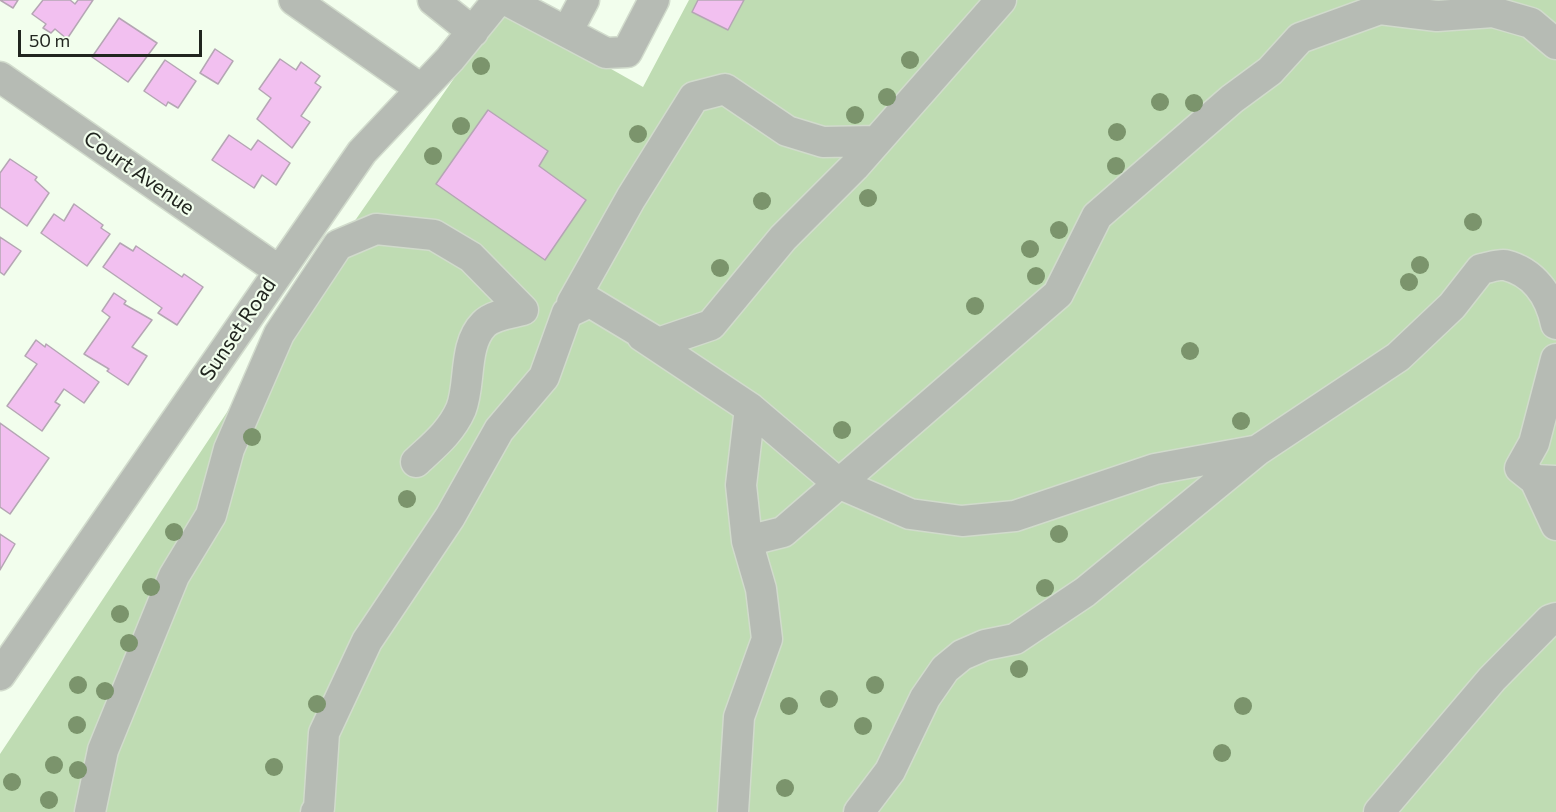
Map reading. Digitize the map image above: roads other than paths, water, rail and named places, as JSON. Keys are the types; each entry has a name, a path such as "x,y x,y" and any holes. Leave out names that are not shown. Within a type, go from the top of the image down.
{"street":[{"path":"294,0 421,89"},
{"path":"433,0 473,32"},
{"name":"Sunset Road","path":"0,675 278,270 362,152 473,32 498,0"},
{"path":"506,0 606,53 627,52 654,0"},
{"path":"567,32 584,0"},
{"path":"416,462 449,431 462,408 476,338 484,324 496,317 523,310 581,303 658,343 711,325 783,238 877,141 1001,0"},
{"path":"747,541 783,532 1058,294 1097,216 1232,99 1270,71 1300,38 1380,9 1437,16 1493,12 1531,23 1556,44"},
{"name":"Court Avenue","path":"0,77 278,270"},
{"path":"316,812 319,808 324,733 367,641 450,517 499,430 544,377 567,313 581,303 631,198 694,97 725,89 787,131 823,142 877,141"},
{"path":"90,812 103,750 174,576 211,515 230,449 279,334 338,245 376,229 434,235 471,257 557,344"},
{"path":"860,812 890,771 925,698 945,669 962,656 985,645 1016,639 1085,592 1258,450 1398,357 1452,306 1481,269 1503,265 1532,277 1553,308 1556,324"},
{"path":"581,303 750,408 838,483 910,514 962,521 1015,516 1155,469 1258,450"},
{"path":"1556,358 1534,443 1520,468 1545,480 1556,525"},
{"path":"732,812 739,717 767,639 761,588 747,541 741,485 750,408"},
{"path":"1379,812 1492,679 1550,620 1556,618"}]}
